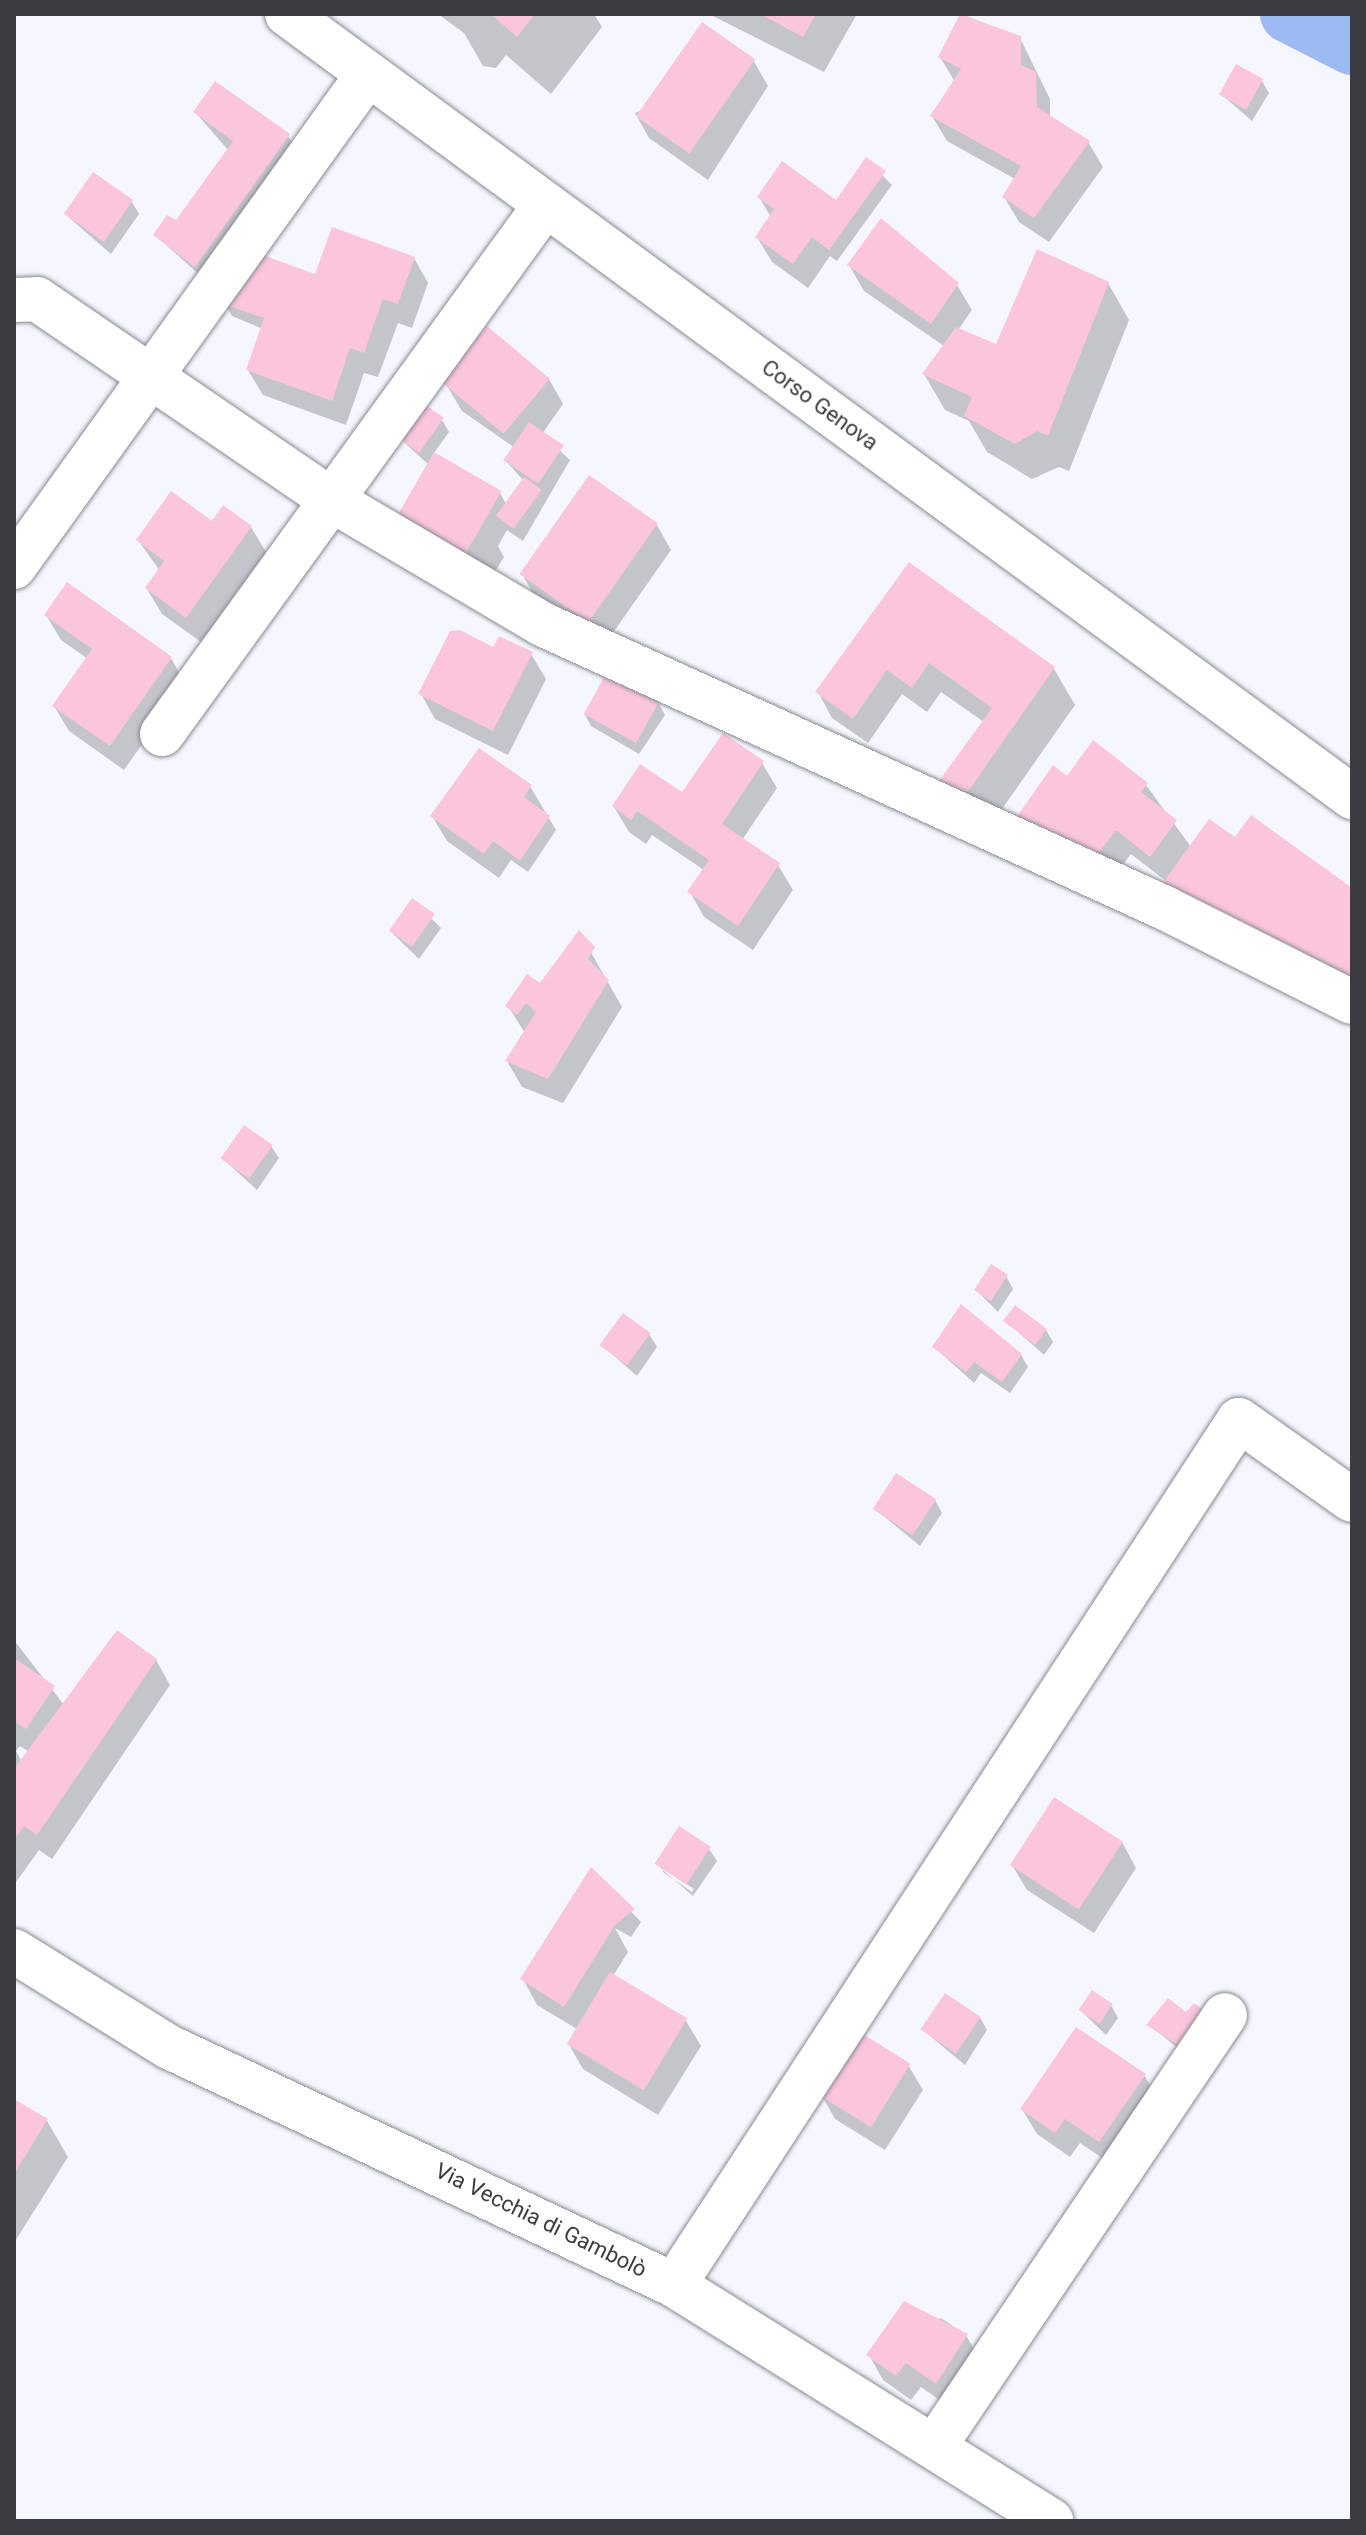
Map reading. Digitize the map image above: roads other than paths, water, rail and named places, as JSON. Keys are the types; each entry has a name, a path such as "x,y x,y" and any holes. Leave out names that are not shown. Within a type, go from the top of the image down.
{"street":[{"name":"Corso Genova","path":"287,14 1352,797"},
{"path":"14,567 368,74"},
{"path":"162,734 546,204"},
{"path":"14,300 37,299 153,374 330,499 542,624 1165,908 1352,1002"},
{"path":"674,2285 1239,1420 1352,1500"},
{"name":"Via Vecchia di Gambolò","path":"14,1951 169,2047 674,2285 936,2444 1051,2521"},
{"path":"936,2444 1225,2015"}],"waterway":[{"path":"1289,14 1352,46"}]}
